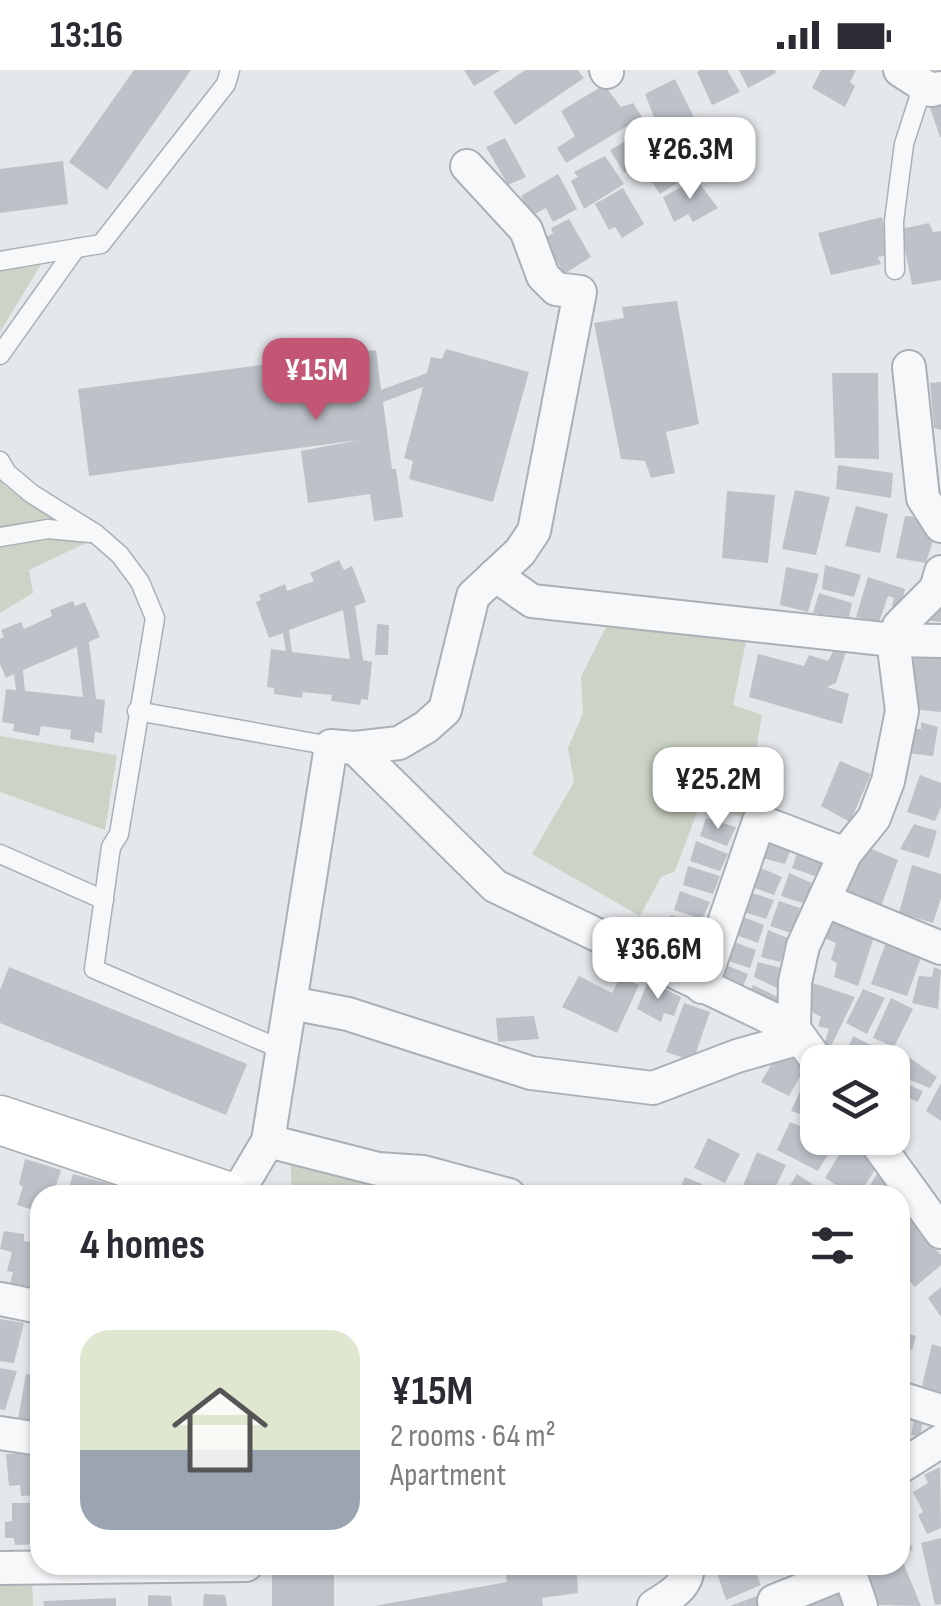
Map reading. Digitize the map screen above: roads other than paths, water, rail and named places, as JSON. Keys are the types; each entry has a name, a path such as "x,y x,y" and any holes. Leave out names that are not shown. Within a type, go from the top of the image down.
{"street":[{"path":"343,747 398,743 445,710 473,596 520,552 534,530 580,292 556,289 543,276 526,230 467,166"},
{"path":"908,367 923,498 941,526"},
{"path":"804,1043 795,982 803,946 845,854 874,818 896,746 902,711 893,640 899,626 936,588 941,572"},
{"path":"494,575 532,601 893,640 941,641"},
{"path":"343,747 496,886 702,987 804,1043"},
{"path":"242,1185 268,1141 291,1003 343,747"},
{"path":"702,987 760,820 845,854"},
{"path":"824,900 941,948"},
{"path":"291,1003 348,1014 531,1072 653,1088 737,1056 804,1043"},
{"path":"0,1120 194,1185"},
{"path":"268,1141 378,1169 424,1172 472,1185"},
{"path":"884,1155 906,1185"},
{"path":"910,1190 941,1232"},
{"path":"0,1299 30,1305"},
{"path":"910,1401 941,1411"},
{"path":"0,1432 30,1438"},
{"path":"910,1461 941,1442"},
{"path":"0,1568 30,1567"},
{"path":"654,1606 680,1589 687,1575"},
{"path":"776,1606 774,1600 832,1575"},
{"path":"850,1575 861,1606"}],"lane":[{"path":"0,261 100,244 226,84 230,70"},
{"path":"894,270 894,221 904,144 921,81"},
{"path":"0,355 76,248"},
{"path":"0,461 7,473 32,494 96,534 120,555 140,582 155,618 119,834 112,847 94,969 283,1050"},
{"path":"0,537 48,530 96,534"},
{"path":"138,711 343,747"},
{"path":"0,854 104,900"}]}
